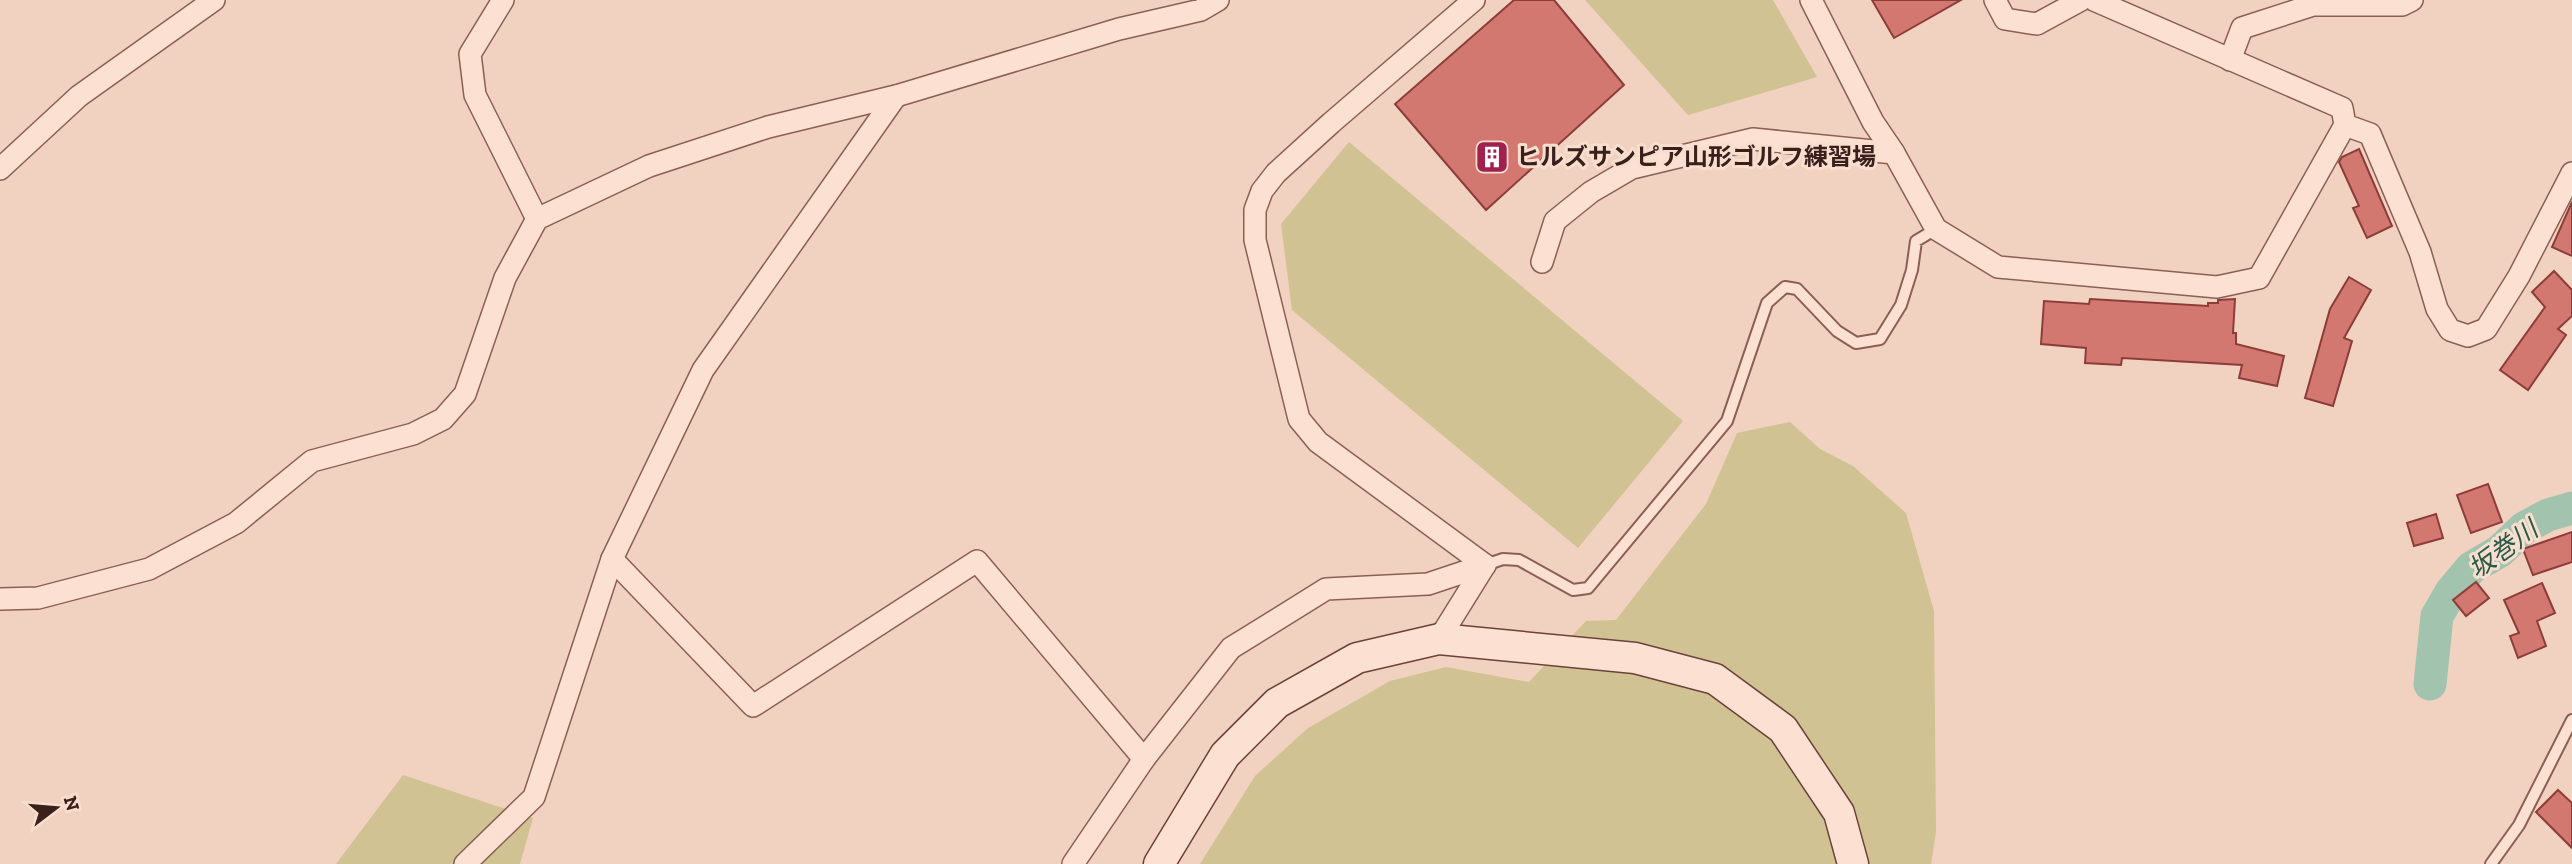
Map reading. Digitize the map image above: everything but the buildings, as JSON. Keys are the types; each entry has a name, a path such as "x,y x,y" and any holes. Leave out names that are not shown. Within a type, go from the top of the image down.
{"street":[{"path":"0,169 79,96 214,0"},
{"path":"503,0 470,54 475,94 537,219"},
{"path":"0,600 38,598 149,569 236,523 312,461 413,434 443,419 465,394 505,278 537,219 649,166 768,127 896,96 1119,29 1200,10 1218,0"},
{"path":"1474,0 1276,173 1262,191 1255,210 1255,240 1299,419 1318,442 1485,565"},
{"path":"1811,0 1873,122 1894,153 1936,229 1998,267 2217,287 2259,278 2345,125 2342,108 2094,0"},
{"path":"1995,0 2005,19 2037,24 2081,0"},
{"path":"2230,60 2242,28 2313,5 2402,5 2412,0"},
{"path":"465,864 534,797 612,559 703,370 896,96"},
{"path":"2345,125 2370,134 2420,252 2437,309 2450,330 2468,336 2486,329 2519,276 2572,173"},
{"path":"1542,262 1555,221 1591,192 1632,168 1753,139 1894,153"},
{"path":"612,559 753,706 977,561 1144,759"},
{"path":"1439,639 1485,565"},
{"path":"1073,864 1144,759 1231,648 1326,589 1428,584 1485,565"},
{"path":"1159,864 1225,755 1278,703 1357,658 1439,639 1635,658 1715,679 1783,729 1839,813 1853,864"}],"lane":[{"path":"1485,565 1503,559 1520,560 1573,590 1588,589 1727,421 1767,303 1785,287 1797,289 1837,331 1856,344 1880,339 1901,306 1912,270 1916,241 1936,229"},
{"path":"2491,864 2519,825 2572,720"}],"shaded area":[{"path":"1585,0 1773,0 1817,77 1688,115"},
{"path":"1349,142 1683,421 1578,548 1292,310 1281,224"},
{"path":"1790,422 1820,449 1853,466 1906,513 1934,611 1936,832 1931,864 1200,864 1255,776 1308,728 1390,681 1446,667 1529,682 1586,621 1616,620 1706,504 1737,433"},
{"path":"403,775 533,818 520,864 336,864"}],"waterway":[{"name":"坂巻川","path":"2430,684 2437,616 2451,592 2471,568 2500,551 2524,528 2548,515 2572,508"}],"place":[{"name":"ヒルズサンピア山形ゴルフ練習場","path":"1492,157"}]}
